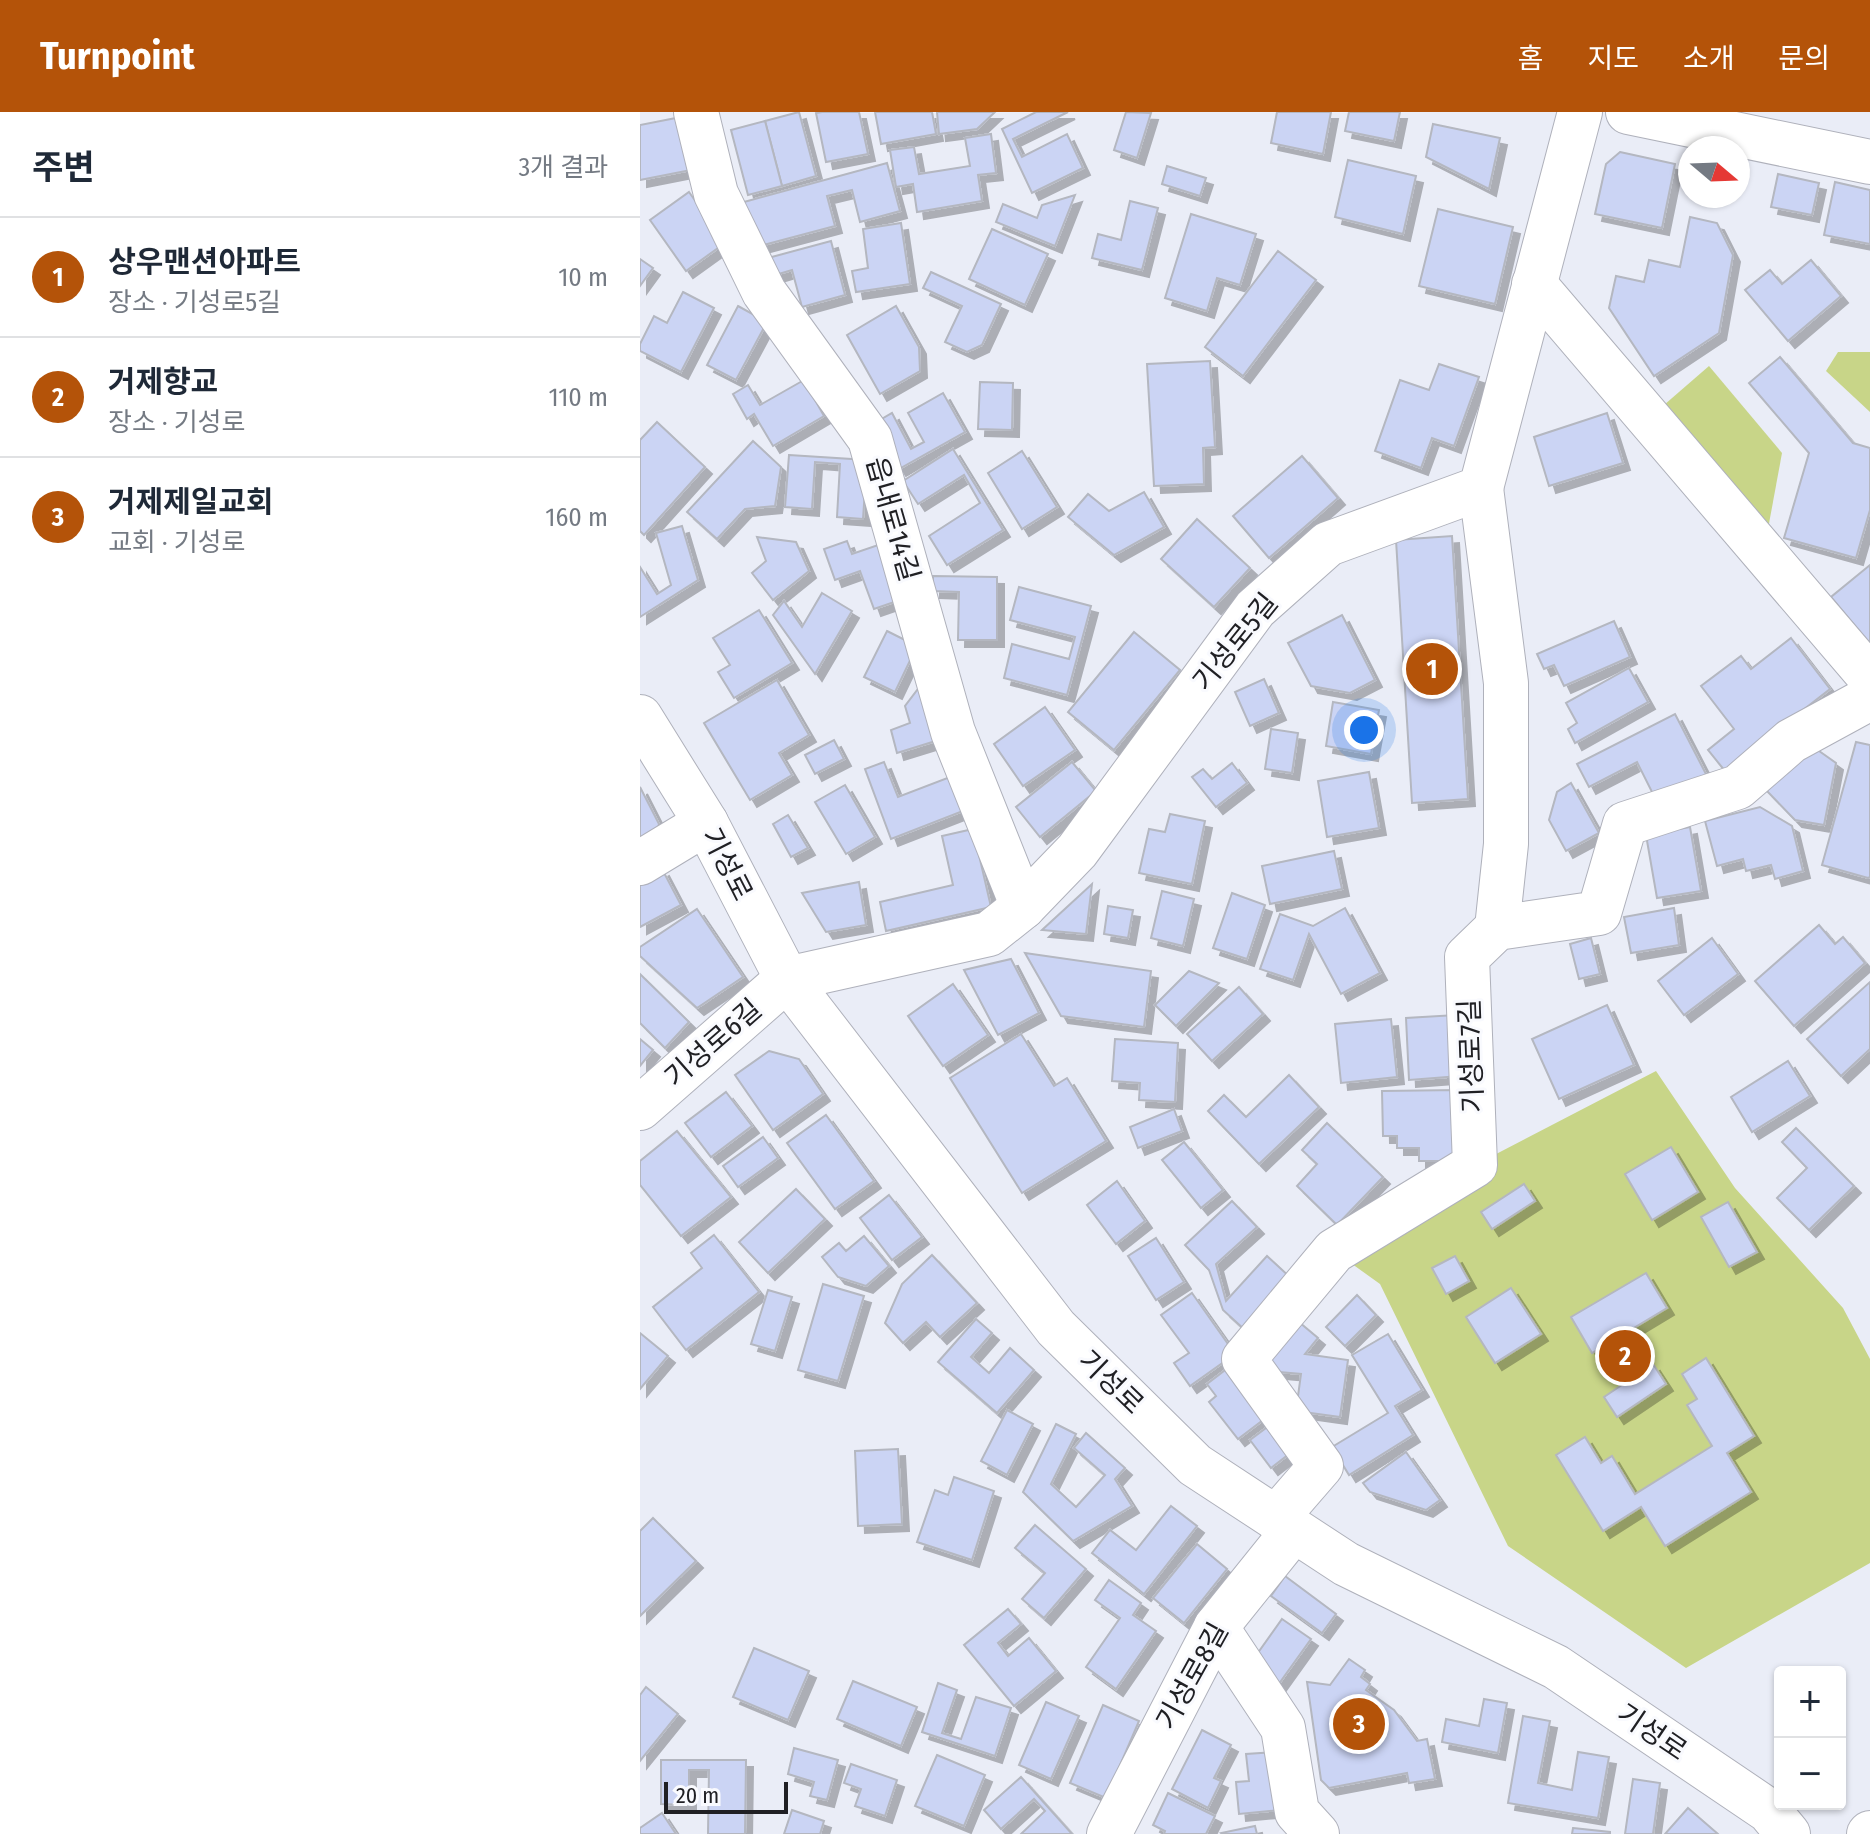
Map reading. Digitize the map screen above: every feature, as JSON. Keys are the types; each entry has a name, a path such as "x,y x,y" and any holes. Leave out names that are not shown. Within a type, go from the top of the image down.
{"street":[{"name":"읍내로14길","path":"696,112 716,194 764,292 870,439 953,732 1023,907"},
{"path":"1580,112 1481,488 1506,683 1506,844 1497,928 1599,913 1625,824 1738,787 1791,741 1870,698"},
{"path":"1628,112 1870,162"},
{"path":"1534,284 1870,677"},
{"name":"기성로5길","path":"787,979 989,934 1023,907 1077,851 1255,609 1328,544 1481,488"},
{"name":"기성로","path":"640,717 706,823 787,979 1056,1328 1195,1465 1346,1564 1556,1667 1769,1811 1788,1834"},
{"path":"640,863 706,823"},
{"name":"기성로7길","path":"1285,1524 1321,1466 1244,1359 1334,1251 1475,1165 1467,957 1497,928"},
{"name":"기성로6길","path":"640,1108 787,979"},
{"name":"기성로8길","path":"1109,1834 1216,1627 1285,1524"},
{"path":"1216,1627 1283,1728 1297,1812 1317,1834"}],"green space":[{"path":"1838,352 1870,352 1870,412 1826,371"},
{"path":"1709,366 1782,453 1768,529 1664,405"},
{"path":"1656,1071 1735,1188 1843,1308 1870,1359 1870,1563 1686,1668 1508,1546 1380,1284 1334,1251 1475,1165"}],"building":[{"path":"799,112 816,176 782,186 765,121"},
{"path":"859,112 868,154 826,162 816,113"},
{"path":"875,112 932,112 936,134 881,144"},
{"path":"937,112 995,112 977,129 939,134"},
{"path":"1036,112 1068,112 1013,139 1022,157 1067,134 1083,168 1032,193 1002,129"},
{"path":"1126,112 1151,113 1137,158 1114,150"},
{"path":"1277,112 1331,112 1323,154 1271,143"},
{"path":"1349,112 1400,112 1394,141 1345,131"},
{"path":"681,117 691,170 640,180 640,125"},
{"path":"765,121 782,186 748,195 731,130"},
{"path":"1433,124 1500,138 1489,189 1426,157"},
{"path":"991,134 996,173 978,175 982,201 917,212 913,184 896,187 890,150 914,147 919,174 970,166 965,138"},
{"path":"1620,152 1675,164 1662,228 1595,214 1606,164"},
{"path":"1348,160 1416,176 1403,234 1335,217"},
{"path":"887,163 900,211 860,222 852,190 827,196 835,226 756,247 744,202"},
{"path":"1167,166 1206,178 1200,196 1162,184"},
{"path":"1778,174 1819,183 1812,215 1771,207"},
{"path":"1835,182 1870,190 1870,244 1824,235"},
{"path":"689,192 725,243 686,271 650,220"},
{"path":"1075,195 1055,246 996,222 1003,204 1037,218 1042,205"},
{"path":"1130,201 1158,208 1142,270 1092,258 1098,234 1121,240"},
{"path":"1438,209 1513,227 1495,304 1419,286"},
{"path":"1191,214 1256,234 1240,285 1217,278 1207,311 1165,298"},
{"path":"1690,217 1717,223 1733,255 1719,333 1654,376 1609,308 1616,276 1644,282 1649,260 1680,267"},
{"path":"901,223 910,284 856,292 852,271 868,268 863,229"},
{"path":"992,229 1048,254 1025,305 969,279"},
{"path":"831,241 845,295 802,307 792,270 772,276 768,258"},
{"path":"1278,251 1316,280 1243,376 1205,347"},
{"path":"640,259 653,268 640,286"},
{"path":"1811,260 1841,296 1788,341 1745,290 1770,270 1782,284"},
{"path":"931,272 1001,304 982,345 967,352 945,342 962,306 923,288"},
{"path":"683,292 714,308 681,372 640,351 640,344 654,316 667,323"},
{"path":"738,306 767,322 736,380 707,365"},
{"path":"896,306 919,347 920,371 880,394 847,335"},
{"path":"1780,357 1853,443 1870,448 1870,510 1856,558 1784,538 1809,453 1749,383"},
{"path":"1210,361 1215,447 1203,448 1204,484 1154,486 1147,364"},
{"path":"1439,364 1479,377 1454,446 1432,438 1421,468 1375,451 1400,380 1429,390"},
{"path":"804,380 824,416 773,446 754,414 747,419 733,394 748,385 760,405"},
{"path":"980,382 1013,383 1012,430 978,429"},
{"path":"943,393 965,432 899,469 873,424 892,413 911,449 924,442 908,413"},
{"path":"1607,413 1623,463 1549,486 1534,437"},
{"path":"657,422 705,467 644,535 640,531 640,440"},
{"path":"753,441 781,467 775,506 745,509 717,539 687,512"},
{"path":"953,449 1003,530 947,565 929,536 980,503 964,475 918,504 903,481"},
{"path":"1022,451 1057,507 1022,529 988,473"},
{"path":"789,455 867,460 863,519 837,517 840,464 815,462 812,509 785,507"},
{"path":"1302,456 1338,498 1269,558 1233,516"},
{"path":"1144,492 1164,527 1114,555 1068,517 1088,494 1109,511"},
{"path":"1197,519 1250,568 1214,607 1161,559"},
{"path":"682,526 698,580 640,617 640,567 657,594 671,585 656,533"},
{"path":"1452,536 1468,799 1412,803 1396,540"},
{"path":"757,537 796,542 809,571 773,600 752,573 766,561"},
{"path":"847,541 852,554 884,543 903,599 874,609 860,571 835,580 824,549"},
{"path":"1870,565 1870,644 1831,597"},
{"path":"933,576 997,577 997,640 958,640 959,592 933,591"},
{"path":"1019,587 1091,606 1067,695 1004,678 1012,644 1069,659 1075,637 1010,620"},
{"path":"822,593 852,611 815,674 773,615 784,601 802,627"},
{"path":"759,610 792,663 734,698 718,672 730,665 713,638"},
{"path":"1342,615 1375,680 1350,693 1311,686 1288,643"},
{"path":"1614,621 1630,657 1564,686 1554,665 1544,669 1537,654"},
{"path":"887,631 917,646 895,692 864,677"},
{"path":"1134,632 1180,670 1114,750 1068,712"},
{"path":"1791,638 1830,689 1725,771 1708,750 1734,729 1701,686 1741,656 1751,669"},
{"path":"1629,668 1648,702 1575,743 1568,729 1577,723 1566,703"},
{"path":"1264,679 1279,713 1250,726 1235,692"},
{"path":"777,680 809,735 779,753 792,775 750,800 704,723"},
{"path":"924,681 942,739 897,753 891,730 910,723 905,706"},
{"path":"1333,702 1379,710 1371,754 1326,746"},
{"path":"1045,707 1075,750 1023,786 994,744"},
{"path":"1675,714 1707,776 1657,802 1637,762 1589,787 1577,764"},
{"path":"1271,729 1298,733 1292,773 1265,769"},
{"path":"834,740 844,759 815,774 805,755"},
{"path":"1856,742 1870,745 1868,878 1822,865"},
{"path":"1812,746 1836,763 1824,825 1795,820 1766,790"},
{"path":"884,762 898,797 950,777 963,811 891,839 865,769"},
{"path":"1072,762 1096,791 1040,837 1016,807"},
{"path":"1232,763 1247,783 1216,807 1192,777 1203,769 1212,779"},
{"path":"1369,772 1379,828 1327,837 1318,781"},
{"path":"1571,783 1599,833 1566,851 1549,820 1557,792"},
{"path":"845,785 875,837 846,854 815,802"},
{"path":"640,787 659,824 655,838 640,846"},
{"path":"1760,807 1792,826 1803,871 1775,879 1771,865 1746,871 1743,859 1717,866 1705,821"},
{"path":"1170,814 1205,821 1192,884 1139,873 1149,829 1165,832"},
{"path":"788,815 808,848 791,857 773,824"},
{"path":"1690,827 1701,891 1657,898 1646,835"},
{"path":"973,829 991,907 886,931 880,902 953,885 942,836"},
{"path":"1334,851 1342,889 1270,904 1262,866"},
{"path":"662,869 681,905 640,927 640,881"},
{"path":"859,882 866,925 826,932 802,893"},
{"path":"1092,884 1086,934 1042,930"},
{"path":"1162,891 1194,899 1183,946 1151,938"},
{"path":"1232,893 1265,905 1247,959 1213,948"},
{"path":"1108,906 1133,910 1128,938 1104,934"},
{"path":"1345,908 1380,973 1341,994 1309,934 1293,980 1260,969 1280,914 1313,926"},
{"path":"1674,908 1679,945 1631,953 1624,917"},
{"path":"697,909 743,977 697,1008 640,956 640,947"},
{"path":"1819,925 1835,944 1843,937 1865,963 1794,1026 1755,981"},
{"path":"1591,938 1600,974 1579,979 1570,944"},
{"path":"1712,938 1738,974 1684,1015 1658,981"},
{"path":"1025,953 1151,971 1144,1027 1061,1016"},
{"path":"1011,959 1039,1013 998,1035 964,970"},
{"path":"1189,971 1219,983 1176,1026 1155,1005"},
{"path":"640,974 689,1022 665,1048 640,1023"},
{"path":"1870,982 1870,1049 1841,1076 1807,1039"},
{"path":"953,984 988,1035 943,1066 908,1016"},
{"path":"1239,987 1263,1014 1212,1061 1187,1034"},
{"path":"1607,1005 1634,1065 1559,1099 1532,1039"},
{"path":"1456,1015 1460,1076 1409,1080 1406,1018"},
{"path":"1391,1019 1397,1077 1341,1083 1335,1024"},
{"path":"1021,1034 1054,1086 1067,1078 1106,1141 1022,1193 950,1078"},
{"path":"640,1039 653,1050 640,1066"},
{"path":"1115,1039 1178,1043 1175,1102 1139,1100 1140,1083 1112,1081"},
{"path":"769,1051 799,1059 823,1094 773,1130 735,1075"},
{"path":"1788,1061 1810,1096 1752,1132 1731,1097"},
{"path":"1289,1075 1319,1107 1259,1164 1208,1111 1224,1095 1246,1117"},
{"path":"1458,1090 1459,1161 1419,1161 1419,1148 1397,1148 1397,1136 1383,1136 1382,1091"},
{"path":"726,1092 752,1126 711,1157 685,1123"},
{"path":"1174,1109 1182,1131 1138,1148 1130,1127"},
{"path":"826,1115 874,1181 835,1209 787,1143"},
{"path":"1327,1123 1383,1177 1337,1225 1297,1186 1317,1164 1302,1150"},
{"path":"1796,1128 1854,1186 1809,1230 1777,1198 1807,1168 1782,1142"},
{"path":"677,1131 731,1197 681,1236 640,1185 640,1161"},
{"path":"763,1137 778,1158 738,1187 723,1166"},
{"path":"1184,1142 1223,1190 1201,1208 1162,1160"},
{"path":"1671,1147 1698,1192 1652,1220 1625,1174"},
{"path":"1117,1181 1145,1221 1116,1244 1087,1205"},
{"path":"1524,1184 1535,1201 1492,1229 1481,1212"},
{"path":"796,1189 825,1219 768,1273 739,1242"},
{"path":"889,1195 922,1237 892,1260 860,1218"},
{"path":"1232,1201 1257,1227 1216,1264 1226,1301 1267,1256 1292,1279 1245,1330 1223,1310 1209,1270 1185,1245"},
{"path":"1728,1202 1757,1252 1729,1267 1701,1217"},
{"path":"714,1235 759,1292 686,1350 653,1307 702,1268 691,1253"},
{"path":"864,1236 889,1266 866,1286 838,1277 822,1257 839,1243 846,1251"},
{"path":"1156,1238 1184,1282 1156,1300 1128,1256"},
{"path":"932,1255 977,1303 940,1337 926,1322 903,1343 885,1323 902,1284"},
{"path":"1455,1256 1469,1281 1446,1294 1432,1268"},
{"path":"1646,1273 1667,1308 1592,1353 1571,1317"},
{"path":"823,1284 864,1296 838,1381 798,1370"},
{"path":"1511,1288 1541,1334 1495,1363 1466,1317"},
{"path":"768,1290 792,1297 775,1351 751,1344"},
{"path":"1192,1293 1235,1354 1190,1386 1174,1363 1189,1353 1161,1315"},
{"path":"1357,1295 1376,1315 1345,1346 1326,1327"},
{"path":"976,1319 992,1333 971,1357 989,1373 1010,1348 1034,1370 997,1413 938,1362"},
{"path":"1299,1322 1318,1338 1305,1354 1348,1360 1340,1417 1296,1411 1301,1374 1279,1372 1267,1360"},
{"path":"640,1333 668,1356 640,1389"},
{"path":"1388,1334 1422,1390 1395,1406 1413,1435 1349,1475 1332,1447 1388,1413 1352,1355"},
{"path":"1706,1358 1754,1436 1727,1453 1751,1492 1665,1546 1641,1507 1603,1531 1556,1455 1585,1437 1601,1463 1612,1456 1635,1494 1712,1446 1687,1405 1697,1399 1682,1374"},
{"path":"1237,1361 1275,1411 1238,1439 1209,1402 1216,1396 1207,1384"},
{"path":"1653,1364 1666,1384 1617,1417 1604,1397"},
{"path":"1007,1410 1033,1424 1007,1475 981,1461"},
{"path":"1278,1419 1298,1447 1271,1468 1250,1440"},
{"path":"1056,1424 1076,1434 1051,1484 1076,1507 1105,1475 1074,1448 1086,1433 1125,1468 1115,1479 1132,1506 1073,1541 1023,1492"},
{"path":"898,1449 902,1524 858,1526 855,1451"},
{"path":"1406,1452 1440,1500 1426,1510 1370,1492 1363,1483"},
{"path":"954,1477 994,1491 972,1560 917,1542 935,1490 948,1495"},
{"path":"1171,1506 1197,1526 1144,1594 1092,1553 1110,1530 1136,1550"},
{"path":"653,1518 696,1561 640,1616 640,1531"},
{"path":"1035,1525 1086,1569 1044,1618 1022,1599 1045,1573 1015,1548"},
{"path":"1197,1544 1227,1569 1184,1623 1153,1598"},
{"path":"1285,1576 1336,1614 1322,1633 1271,1596"},
{"path":"1109,1580 1141,1603 1133,1615 1156,1631 1116,1689 1086,1667 1120,1618 1095,1600"},
{"path":"1008,1609 1021,1624 998,1643 1008,1656 1029,1638 1056,1671 1014,1706 964,1645"},
{"path":"1282,1619 1311,1639 1278,1685 1250,1664"},
{"path":"754,1648 809,1671 788,1720 733,1697"},
{"path":"1349,1659 1365,1670 1361,1677 1370,1684 1366,1690 1394,1710 1417,1741 1427,1739 1435,1779 1409,1783 1407,1773 1329,1788 1321,1780 1307,1682 1330,1685"},
{"path":"853,1681 917,1707 901,1746 837,1719"},
{"path":"938,1683 957,1690 942,1733 961,1739 976,1697 1011,1708 995,1756 922,1732"},
{"path":"646,1687 678,1714 640,1761 640,1695"},
{"path":"1484,1699 1507,1703 1498,1753 1442,1742 1446,1719 1479,1726"},
{"path":"1046,1702 1079,1716 1051,1779 1019,1765"},
{"path":"1103,1705 1139,1721 1106,1798 1070,1783"},
{"path":"1523,1716 1550,1721 1538,1783 1572,1790 1578,1752 1609,1757 1598,1818 1508,1803"},
{"path":"1202,1730 1231,1745 1214,1778 1221,1781 1208,1808 1172,1789"},
{"path":"794,1748 838,1760 827,1800 810,1796 814,1782 788,1774"},
{"path":"1276,1752 1281,1810 1239,1814 1236,1782 1249,1781 1246,1754"},
{"path":"937,1755 985,1775 964,1826 915,1806"},
{"path":"661,1760 746,1760 745,1834 708,1834 709,1770 689,1770 689,1805 661,1804"},
{"path":"851,1764 897,1780 885,1816 855,1806 861,1789 844,1783"},
{"path":"1021,1777 1072,1834 1021,1834 1045,1811 1034,1799 1001,1829 984,1810"},
{"path":"1633,1779 1660,1783 1653,1834 1625,1834"},
{"path":"1168,1793 1215,1816 1206,1834 1164,1834 1165,1831 1153,1825"},
{"path":"1688,1808 1718,1834 1665,1834"},
{"path":"792,1810 824,1821 820,1834 784,1834"},
{"path":"662,1813 676,1834 640,1834 640,1828"},
{"path":"1255,1826 1257,1834 1221,1833"},
{"path":"1573,1828 1610,1832 1610,1834 1572,1834"}],"place":[{"name":"상우맨션아파트","path":"1432,669"},
{"name":"거제향교","path":"1625,1356"},
{"name":"거제제일교회","path":"1359,1724"}]}
